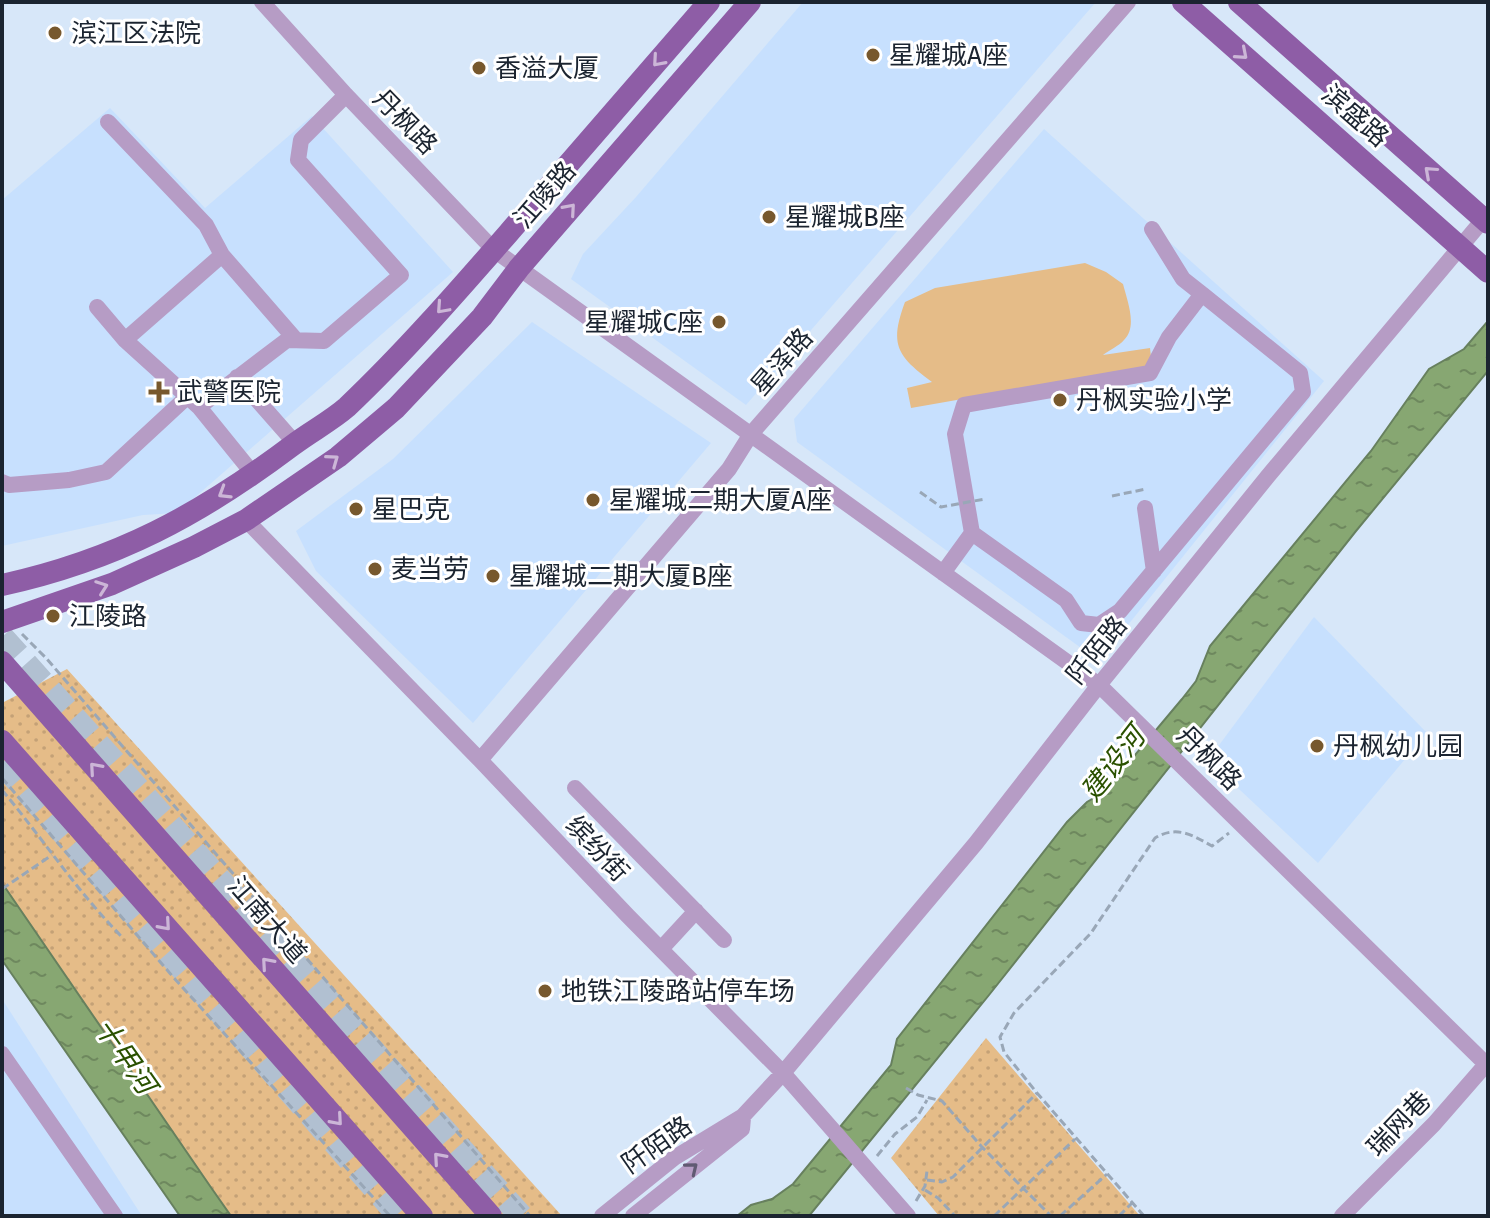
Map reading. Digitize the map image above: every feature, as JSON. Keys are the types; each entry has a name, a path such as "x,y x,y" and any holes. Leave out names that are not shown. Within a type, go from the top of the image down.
{"main road":[{"name":"江陵路","path":"2,585 41,577 108,555 170,527 254,475 344,409 494,250 709,2"},
{"name":"江陵路","path":"5,621 112,584 194,547 246,520 338,457 396,408 482,317 519,268 750,2"},
{"name":"滨盛路","path":"1183,2 1488,272"},
{"name":"滨盛路","path":"1239,2 1487,219"},
{"name":"江南大道","path":"2,662 491,1216"},
{"path":"2,741 422,1216"}],"street":[{"name":"丹枫路","path":"262,2 494,250 1099,685 1488,1064"},
{"name":"星泽路","path":"480,760 729,469 751,434 1128,2"},
{"path":"2,482 9,485 69,480 106,472 193,402 237,377 287,340 324,341 401,275 298,160 301,140 346,95"},
{"path":"108,122 206,225 222,255 296,340"},
{"name":"阡陌路","path":"602,1216 674,1158 743,1116 783,1073 976,843 1099,685 1459,245 1487,219"},
{"path":"1152,229 1183,279 1202,294 1300,373 1303,392 1120,611 1099,625 1081,623 1066,600 972,533 955,434 964,405 1150,373 1169,337 1202,294"},
{"path":"125,340 222,255"},
{"path":"97,307 125,340 193,402 254,475"},
{"path":"237,377 295,443"},
{"path":"1145,508 1154,571"},
{"name":"缤纷街","path":"246,520 868,1160 911,1211"},
{"path":"1148,531 1161,541 1186,532"},
{"path":"943,573 972,533"},
{"path":"575,788 724,940"},
{"path":"661,949 696,911"},
{"path":"2,1054 115,1216"},
{"name":"瑞网巷","path":"1342,1216 1434,1124 1488,1064"},
{"name":"阡陌路","path":"633,1216 742,1129 743,1116"}],"path":[{"path":"1112,496 1146,489"},
{"path":"920,492 941,507 985,499"},
{"path":"5,621 46,658 530,1216"},
{"path":"2,778 174,978 390,1216"},
{"path":"2,790 74,885 121,936"},
{"path":"1144,1216 1004,1052 1000,1037 1014,1013 1091,933 1155,838 1167,831 1189,833 1212,846 1242,824"},
{"path":"2,889 52,854"},
{"path":"906,1088 942,1101 981,1146 1051,1216"},
{"path":"927,1180 948,1180 1037,1093"},
{"path":"868,1160 917,1117 928,1098"},
{"path":"994,1216 1076,1139"},
{"path":"911,1211 927,1180 927,1171"},
{"path":"1060,1216 1107,1174"},
{"path":"923,1189 938,1198 955,1216"},
{"path":"1119,1216 1132,1203"}],"shaded area":[{"path":"803,2 1096,2 746,405 571,279 583,254 636,197"},
{"name":"武警医院","path":"110,108 205,208 312,116 453,272 177,513 143,515 2,546 2,200"},
{"name":"丹枫实验小学","path":"1044,129 1324,381 1099,661 797,442 794,419"},
{"path":"1085,263 1123,284 1129,305 1131,321 1128,335 1103,355 1150,348 1152,366 911,408 907,388 932,382 911,365 899,348 898,329 905,302 935,288"},
{"path":"532,322 711,443 473,723 316,571 296,531 393,459"},
{"name":"丹枫幼儿园","path":"1314,617 1427,733 1318,863 1208,760"},
{"path":"67,669 562,1216 222,1216 2,893 2,703"},
{"path":"2,999 142,1216 2,1216"},
{"path":"986,1038 1140,1216 939,1216 891,1158"}],"water":[{"path":"1488,321 1488,371 1356,531 989,995 809,1216 737,1216 751,1205 772,1199 793,1184 891,1065 897,1039 1067,822 1087,802 1104,792 1182,699 1196,681 1210,646 1371,451 1429,369 1464,349"},
{"path":"2,883 231,1216 180,1216 2,960"}],"tunnel":[{"path":"2,637 521,1216"},
{"path":"2,763 399,1216"}],"place":[{"name":"滨江区法院","path":"55,33"},
{"name":"星耀城A座","path":"873,55"},
{"name":"香溢大厦","path":"479,68"},
{"name":"星耀城B座","path":"769,217"},
{"name":"星耀城C座","path":"719,322"},
{"name":"武警医院","path":"159,392"},
{"name":"丹枫实验小学","path":"1060,400"},
{"name":"星耀城二期大厦A座","path":"593,500"},
{"name":"星巴克","path":"356,509"},
{"name":"麦当劳","path":"375,569"},
{"name":"星耀城二期大厦B座","path":"493,576"},
{"name":"江陵路","path":"53,616"},
{"name":"丹枫幼儿园","path":"1317,746"},
{"name":"地铁江陵路站停车场","path":"545,991"}],"water label":[{"name":"建设河","path":"1113,764"},
{"name":"十甲河","path":"125,1056"}]}
